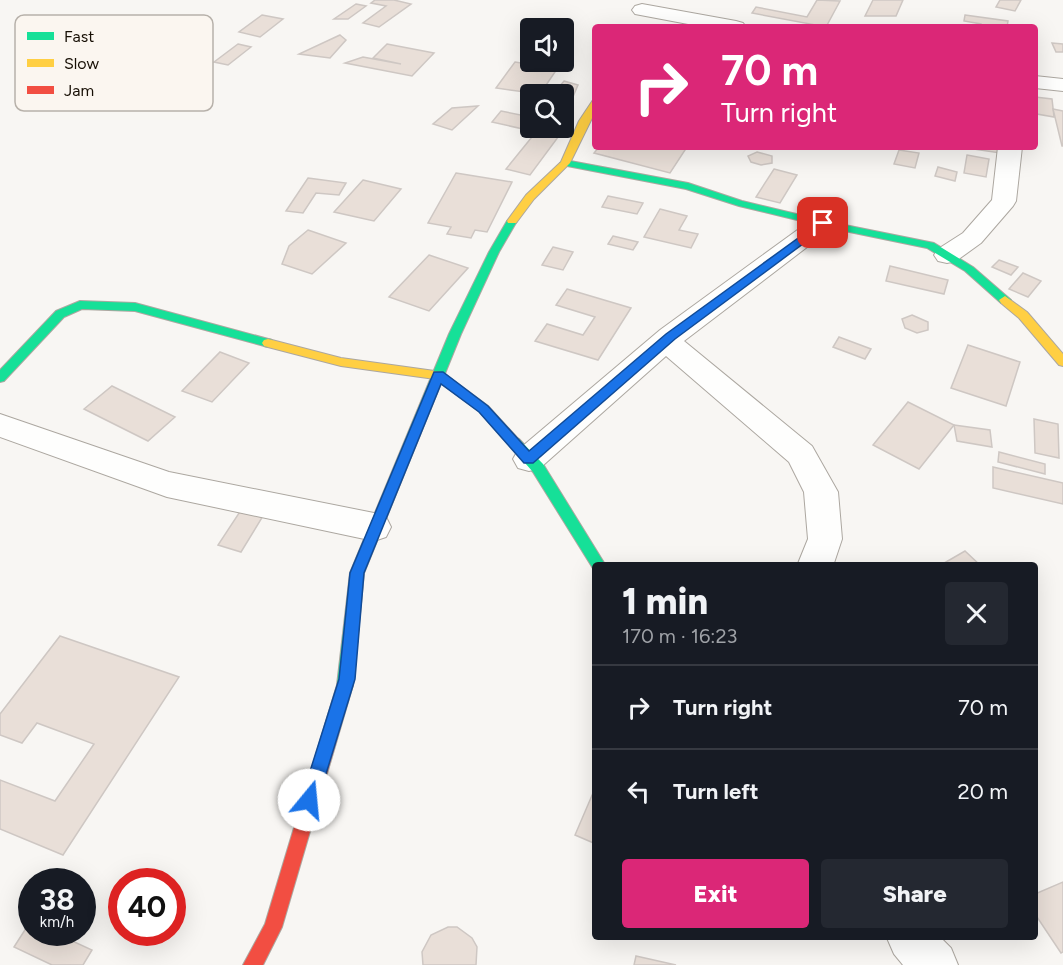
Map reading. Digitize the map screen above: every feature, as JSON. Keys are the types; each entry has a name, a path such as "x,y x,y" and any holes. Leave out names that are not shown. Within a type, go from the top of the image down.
{"street":[{"path":"633,24 645,5 724,24"},
{"path":"1038,82 1063,85"},
{"path":"253,965 273,927 347,679 357,573 374,527 460,323 494,252 514,217 530,197 565,163 592,108"},
{"path":"947,255 972,238 1004,201 1010,150"},
{"path":"565,163 688,186 739,203 930,245 969,269 1023,315 1063,362"},
{"path":"529,459 666,341 823,223"},
{"path":"0,378 60,314 80,305 100,304 135,307 341,362 438,375 484,409 538,468 597,562"},
{"path":"666,341 801,454 821,492 825,538 816,562"},
{"path":"0,425 167,484 374,527"},
{"path":"912,940 934,965"}],"building":[{"path":"375,0 394,0 411,4 379,27 363,23 386,6 371,3"},
{"path":"817,0 840,1 828,24 810,24 752,13 756,7 807,17"},
{"path":"873,0 903,0 896,16 865,16"},
{"path":"1000,0 1021,0 1015,11 996,7"},
{"path":"356,4 366,6 348,19 334,19"},
{"path":"262,15 283,19 260,37 239,32"},
{"path":"965,15 1008,21 1008,24 981,24 964,21"},
{"path":"340,35 346,40 330,58 299,54"},
{"path":"1052,43 1063,44 1063,52 1056,52"},
{"path":"238,44 251,47 228,65 214,62"},
{"path":"387,44 434,53 412,76 345,63 363,57 401,64 373,58"},
{"path":"515,62 520,63 520,72 555,72 547,84 520,84 520,91 496,88"},
{"path":"564,81 578,85 574,94 574,84 561,84"},
{"path":"1038,97 1052,99 1054,117 1038,114"},
{"path":"478,106 452,130 433,124 452,108"},
{"path":"1053,109 1063,111 1063,146 1062,146"},
{"path":"501,111 520,115 520,128 492,122"},
{"path":"531,138 557,138 530,175 506,169"},
{"path":"596,150 685,150 670,173 594,153"},
{"path":"899,150 919,153 915,168 894,164"},
{"path":"980,150 1000,150 1000,153"},
{"path":"757,152 772,156 772,163 761,165 751,162 748,156"},
{"path":"967,155 989,159 986,177 964,173"},
{"path":"938,167 957,172 955,181 935,176"},
{"path":"774,169 797,175 780,203 756,197"},
{"path":"456,173 512,182 487,232 475,230 471,238 447,234 451,227 428,223"},
{"path":"308,178 346,183 339,195 316,193 303,213 286,211"},
{"path":"363,180 401,189 374,221 334,212"},
{"path":"608,196 643,203 637,214 602,207"},
{"path":"660,209 687,216 679,230 698,234 691,248 644,237"},
{"path":"308,230 346,243 312,274 282,264 289,246"},
{"path":"613,236 638,242 633,250 608,244"},
{"path":"553,247 573,252 563,270 542,265"},
{"path":"429,255 468,268 429,311 389,297"},
{"path":"999,260 1018,267 1011,275 992,267"},
{"path":"890,266 948,280 944,294 886,281"},
{"path":"1023,273 1041,281 1028,297 1009,289"},
{"path":"567,289 631,308 598,360 535,341 547,324 583,335 595,317 556,305"},
{"path":"912,315 928,322 928,330 917,333 905,328 902,319"},
{"path":"839,337 871,349 865,359 833,347"},
{"path":"968,345 1020,362 1006,406 951,388"},
{"path":"220,352 249,363 212,402 182,391"},
{"path":"112,386 175,417 148,441 84,409"},
{"path":"908,402 954,425 919,469 873,445"},
{"path":"1034,419 1058,424 1059,458 1035,453"},
{"path":"954,425 990,430 992,447 957,441"},
{"path":"999,452 1045,464 1045,474 998,462"},
{"path":"993,467 1063,483 1063,504 993,488"},
{"path":"241,510 263,516 241,552 218,545"},
{"path":"965,551 977,562 946,562"},
{"path":"60,636 179,677 63,855 0,829 0,780 55,801 94,744 37,723 22,743 0,735 0,714"},
{"path":"592,795 592,842 575,835"},
{"path":"1063,882 1063,952 1061,953 1038,918 1038,893"},
{"path":"448,927 457,927 472,938 477,947 476,965 423,965 422,952 431,935"},
{"path":"18,941 18,946 83,946 92,950 83,965 52,965 14,947"},
{"path":"636,956 676,965 634,965"}],"traffic: fast":[{"path":"565,163 688,186 739,203 830,225 930,245 969,269 1005,300"},
{"path":"345,685 357,573 455,334 494,252 512,221"},
{"path":"0,378 60,314 80,305 135,307 268,343"},
{"path":"514,442 538,468 597,562"}],"traffic: slow":[{"path":"512,221 530,197 565,163 592,108"},
{"path":"1005,300 1023,315 1063,362"},
{"path":"268,343 341,362 438,375 484,409 514,442"}],"traffic: jam":[{"path":"253,965 273,927 345,685"}],"route":[{"path":"309,800 347,679 357,573 438,375 484,409 529,459 670,337 823,223"}]}
